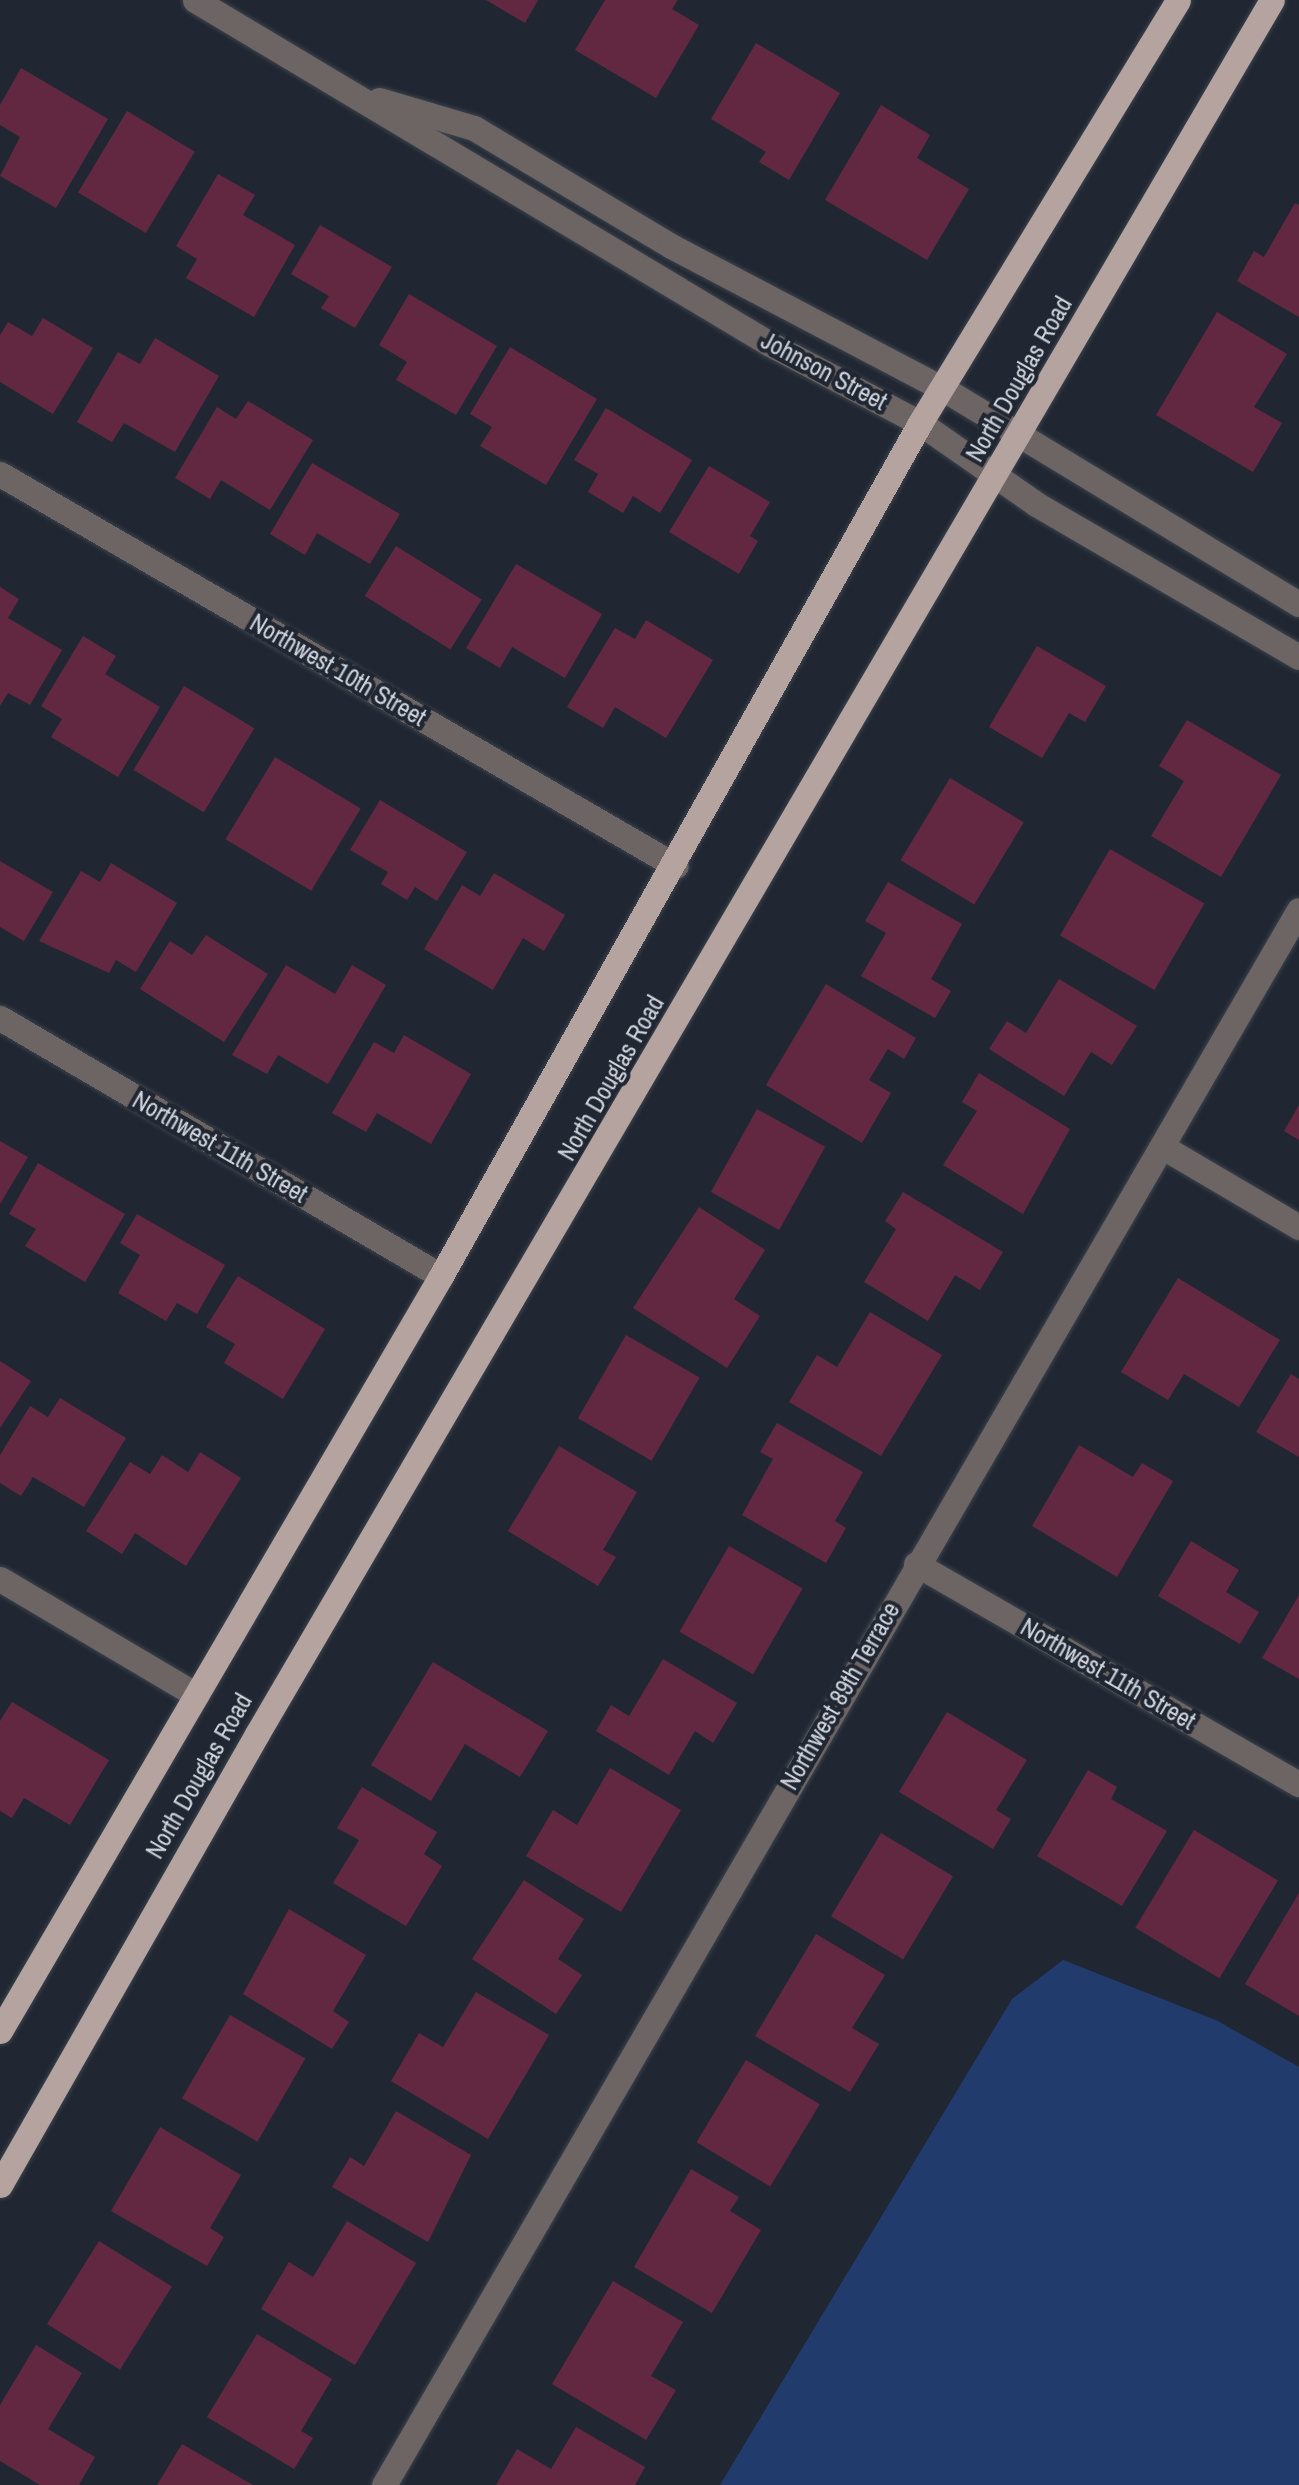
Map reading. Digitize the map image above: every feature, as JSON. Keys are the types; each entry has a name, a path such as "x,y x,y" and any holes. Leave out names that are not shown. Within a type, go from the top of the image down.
{"main road":[{"name":"North Douglas Road","path":"0,2032 676,866 920,423 1178,0"},
{"name":"North Douglas Road","path":"0,2185 257,1734 996,479 1272,0"}],"street":[{"name":"Johnson Street","path":"195,0 770,344 920,423 996,479 1299,657"},
{"name":"Johnson Street","path":"345,90 474,128 670,246 942,388 1299,604"},
{"name":"Northwest 10th Street","path":"0,474 676,866"},
{"name":"Northwest 89th Terrace","path":"384,2485 1299,910"},
{"name":"Northwest 11th Street","path":"0,1018 441,1276"},
{"path":"1163,1147 1299,1227"},
{"name":"Northwest 11th Street","path":"916,1564 1299,1784"},
{"path":"0,1579 196,1695"}],"water":[{"path":"1063,1960 1216,2020 1299,2067 1299,2485 720,2485 1012,1999"}],"building":[{"path":"486,0 538,0 525,23"},
{"path":"605,0 678,0 672,9 699,25 656,98 575,50"},
{"path":"756,43 840,93 789,180 759,162 766,152 711,119"},
{"path":"21,68 108,119 56,208 0,176 20,137 0,125 0,105"},
{"path":"881,105 930,135 917,158 969,189 927,260 825,200"},
{"path":"127,111 195,152 146,233 78,192"},
{"path":"218,174 255,195 243,215 295,245 254,317 186,278 197,259 176,246"},
{"path":"1295,203 1299,205 1299,317 1237,281 1254,251 1264,257"},
{"path":"320,225 392,267 355,328 321,308 329,296 291,274"},
{"path":"409,294 497,346 456,415 396,380 407,362 379,345"},
{"path":"1217,312 1287,354 1254,407 1282,423 1253,472 1156,415"},
{"path":"43,318 93,348 53,414 0,382 0,335 8,322 32,336"},
{"path":"155,338 219,376 175,452 124,423 112,442 77,422 118,352 140,364"},
{"path":"510,347 597,399 546,485 480,446 492,427 470,414"},
{"path":"248,401 313,440 270,510 221,480 210,499 175,478 217,407 236,419"},
{"path":"606,408 692,460 660,513 633,496 623,513 588,492 598,474 574,460"},
{"path":"312,463 400,514 370,564 317,533 305,555 270,534"},
{"path":"709,466 770,502 750,536 758,541 739,574 669,532"},
{"path":"396,546 482,600 450,650 365,596"},
{"path":"516,564 602,614 565,678 512,647 500,668 466,648"},
{"path":"0,587 19,599 8,618 62,650 30,705 8,693 0,706"},
{"path":"646,620 713,660 666,738 615,707 603,728 567,707 615,628 635,639"},
{"path":"83,636 116,656 105,674 160,707 118,777 51,737 62,719 41,706"},
{"path":"1037,646 1106,686 1085,722 1069,713 1042,758 989,727"},
{"path":"184,686 254,728 204,812 134,770"},
{"path":"1187,720 1281,775 1221,877 1151,836 1184,781 1159,766"},
{"path":"275,757 361,809 311,891 226,839"},
{"path":"950,778 1024,822 974,905 901,860"},
{"path":"380,800 467,852 437,901 415,887 407,900 381,884 388,872 350,850"},
{"path":"1110,849 1204,904 1154,990 1060,936"},
{"path":"0,861 53,892 24,941 0,927"},
{"path":"111,863 177,903 136,972 116,960 109,973 39,941 81,871 100,882"},
{"path":"494,873 565,915 544,951 523,938 493,990 424,949 462,885 480,896"},
{"path":"888,882 962,924 931,979 951,991 935,1018 861,976 886,933 865,921"},
{"path":"206,935 268,974 224,1042 140,989 170,941 192,955"},
{"path":"286,965 335,994 352,965 386,985 328,1084 278,1055 267,1074 232,1055"},
{"path":"1059,979 1137,1026 1112,1065 1091,1052 1064,1096 989,1049 1007,1021 1026,1033"},
{"path":"826,984 916,1038 904,1059 888,1049 869,1080 891,1093 862,1143 766,1085"},
{"path":"404,1035 471,1074 431,1144 377,1113 366,1132 332,1113 374,1042 394,1053"},
{"path":"979,1073 1070,1129 1023,1214 943,1165 977,1111 962,1102"},
{"path":"1299,1105 1299,1140 1284,1131"},
{"path":"757,1109 825,1147 779,1230 711,1192"},
{"path":"0,1141 28,1157 0,1204"},
{"path":"38,1163 125,1214 85,1282 25,1246 36,1229 9,1214"},
{"path":"903,1192 1003,1252 980,1290 955,1275 928,1321 864,1282 896,1229 885,1221"},
{"path":"699,1207 765,1250 734,1299 760,1316 727,1368 633,1308"},
{"path":"137,1214 225,1265 197,1314 177,1303 166,1321 118,1293 140,1255 120,1243"},
{"path":"238,1276 325,1329 283,1399 224,1363 235,1344 206,1327"},
{"path":"1178,1278 1280,1340 1239,1407 1184,1374 1168,1400 1121,1372"},
{"path":"870,1312 942,1355 881,1456 789,1402 817,1355 837,1367"},
{"path":"626,1335 700,1378 652,1461 578,1418"},
{"path":"0,1361 31,1381 0,1428"},
{"path":"1291,1374 1299,1379 1299,1457 1256,1432"},
{"path":"60,1398 126,1438 84,1507 33,1477 21,1496 0,1483 0,1455 30,1406 48,1417"},
{"path":"777,1423 863,1472 835,1521 846,1528 826,1563 742,1515 773,1459 760,1452"},
{"path":"1079,1445 1133,1477 1142,1463 1173,1481 1117,1577 1032,1526"},
{"path":"559,1446 637,1492 603,1550 616,1557 598,1586 508,1531"},
{"path":"200,1452 241,1478 186,1566 135,1533 122,1554 86,1531 130,1462 150,1474 162,1455 188,1472"},
{"path":"1191,1541 1239,1570 1226,1592 1259,1612 1240,1644 1158,1596"},
{"path":"729,1546 803,1588 753,1674 680,1632"},
{"path":"1299,1595 1299,1679 1262,1658"},
{"path":"663,1659 737,1703 713,1743 695,1731 669,1775 596,1731 611,1705 629,1716"},
{"path":"433,1662 548,1731 520,1777 465,1744 431,1801 371,1765"},
{"path":"12,1702 109,1760 70,1825 24,1798 12,1818 0,1811 0,1721"},
{"path":"947,1712 1027,1760 996,1810 1011,1819 993,1849 899,1792"},
{"path":"610,1768 681,1810 621,1912 526,1856 553,1810 577,1825"},
{"path":"1088,1770 1117,1787 1111,1799 1167,1831 1122,1906 1037,1856"},
{"path":"362,1787 437,1832 424,1854 442,1866 406,1926 333,1883 359,1840 337,1828"},
{"path":"1194,1830 1278,1880 1219,1978 1135,1928"},
{"path":"881,1833 953,1876 903,1959 831,1916"},
{"path":"524,1880 584,1919 558,1959 582,1975 556,2014 472,1959"},
{"path":"1299,1893 1299,2016 1245,1984"},
{"path":"289,1909 366,1955 333,2011 349,2022 332,2049 243,1994"},
{"path":"816,1934 885,1975 852,2028 879,2044 850,2092 755,2036"},
{"path":"476,1992 549,2035 488,2139 391,2081 419,2033 443,2047"},
{"path":"230,2015 305,2058 257,2142 182,2098"},
{"path":"746,2060 820,2104 770,2187 697,2142"},
{"path":"396,2111 471,2155 428,2242 332,2187 350,2157 364,2166"},
{"path":"160,2127 241,2175 210,2228 224,2237 207,2266 111,2211"},
{"path":"691,2169 739,2197 730,2211 761,2230 712,2313 634,2267"},
{"path":"347,2221 416,2263 355,2365 261,2309 289,2262 313,2277"},
{"path":"99,2241 172,2287 120,2370 47,2324"},
{"path":"613,2281 683,2322 651,2376 676,2390 646,2440 552,2384"},
{"path":"257,2334 332,2379 301,2431 313,2438 294,2469 207,2417"},
{"path":"36,2345 82,2373 48,2429 95,2457 79,2485 40,2485 0,2461 0,2405"},
{"path":"576,2427 645,2467 635,2485 496,2485 517,2449 551,2469"},
{"path":"182,2444 253,2485 157,2485"}]}
